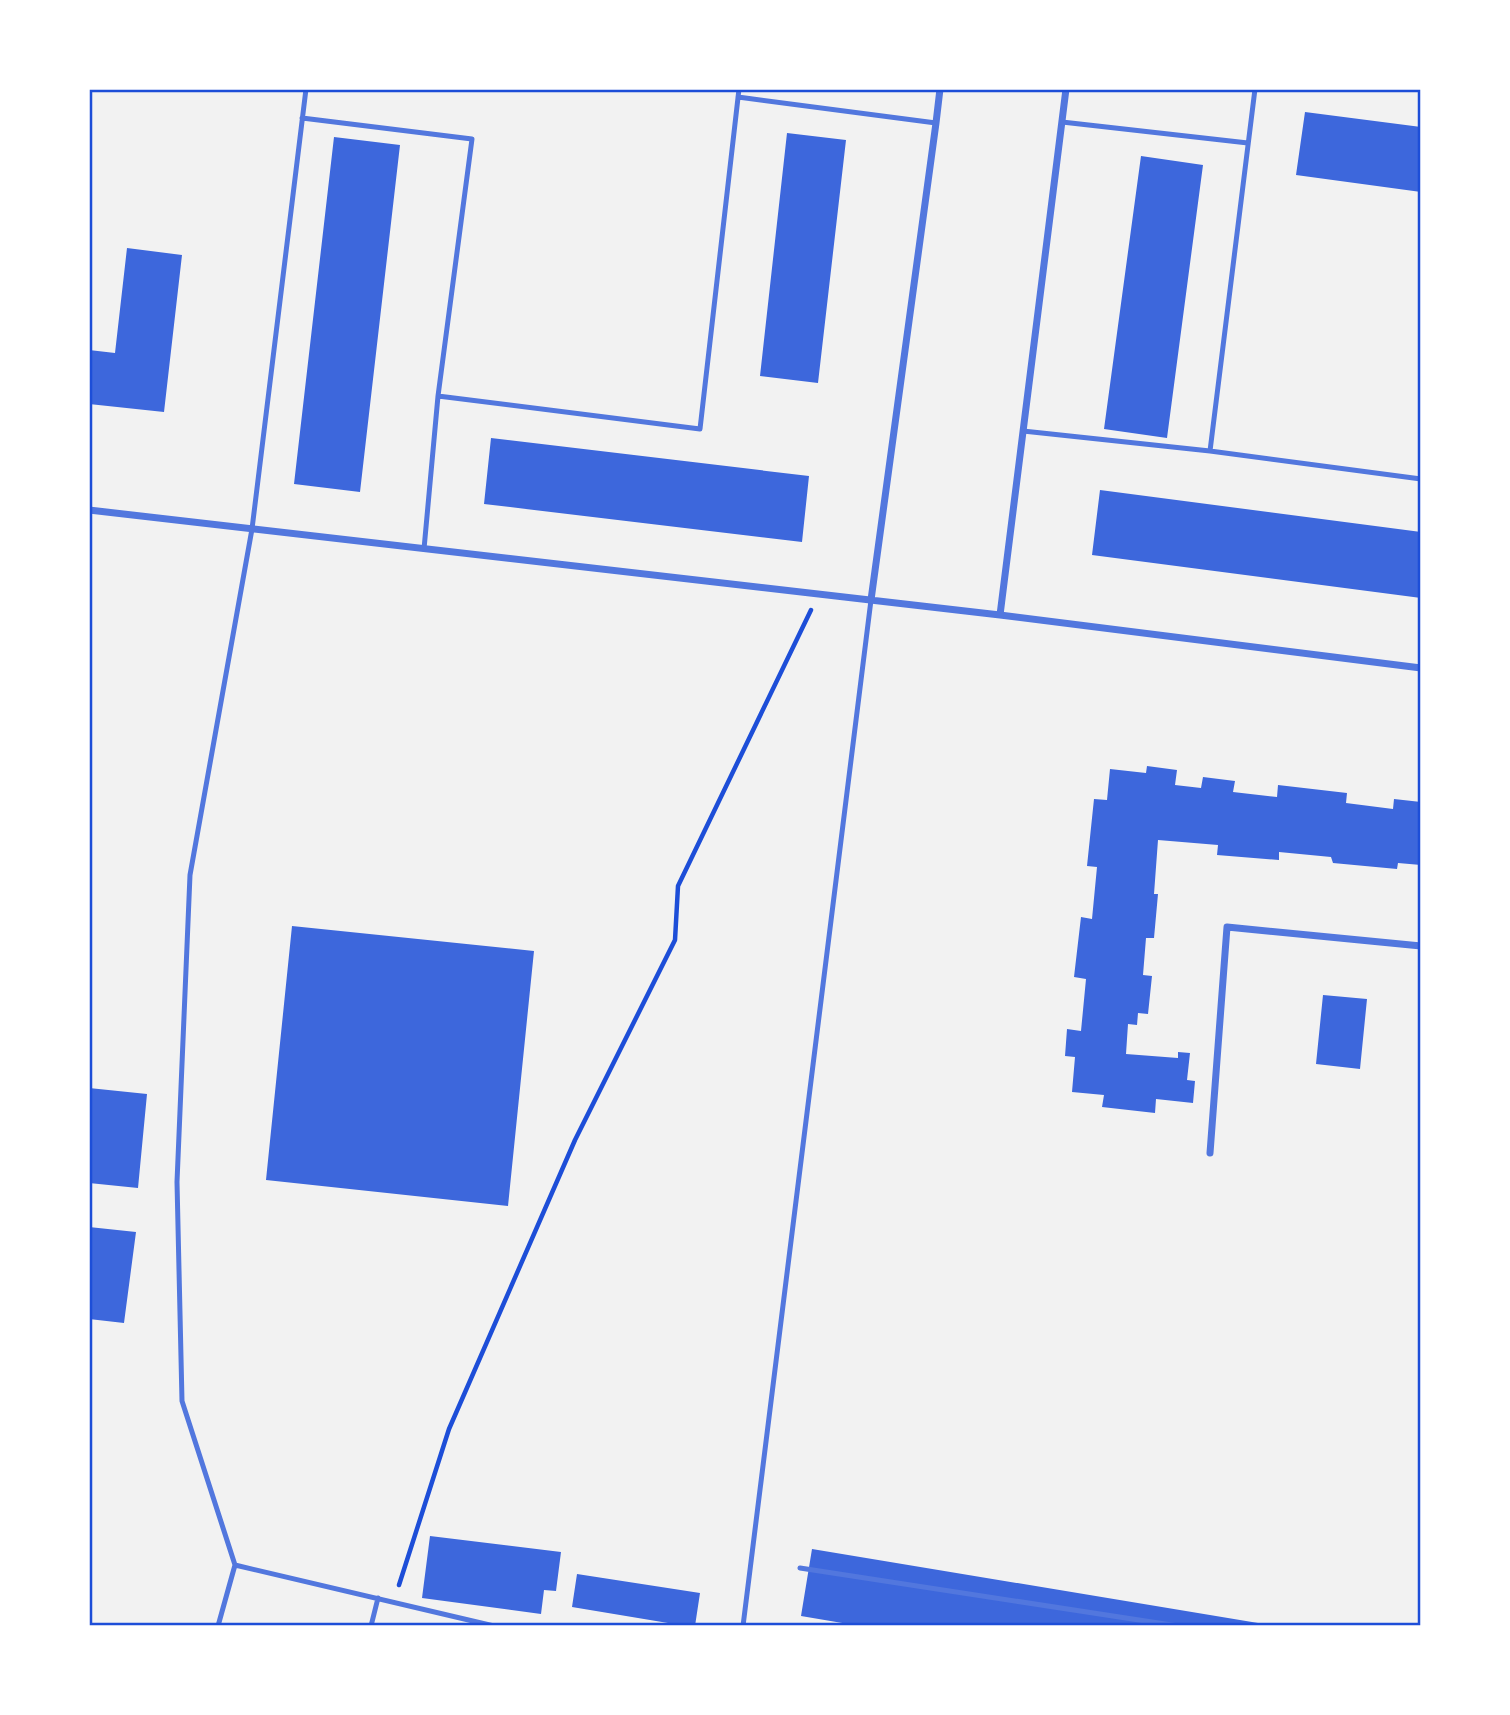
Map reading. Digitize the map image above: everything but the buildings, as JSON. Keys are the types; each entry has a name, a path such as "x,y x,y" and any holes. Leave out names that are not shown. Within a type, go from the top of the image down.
{"street":[{"path":"871,600 940,89"},
{"path":"1000,615 1066,89"},
{"path":"89,510 1000,615 1421,668"},
{"path":"1210,1153 1227,927 1421,946"}],"lane":[{"path":"218,1626 235,1565 182,1401 177,1182 190,875 252,529 306,89"},
{"path":"438,396 701,429 739,89"},
{"path":"1210,451 1255,89"},
{"path":"738,97 936,123"},
{"path":"302,118 472,139 438,396 424,549"},
{"path":"1062,122 1248,143"},
{"path":"1023,431 1210,451 1421,479"},
{"path":"743,1626 871,600"},
{"path":"235,1565 494,1626"},
{"path":"800,1568 1178,1626"},
{"path":"371,1626 378,1598"}],"path":[{"path":"394,1602 449,1429 575,1140 674,940 678,886 818,594"}]}
